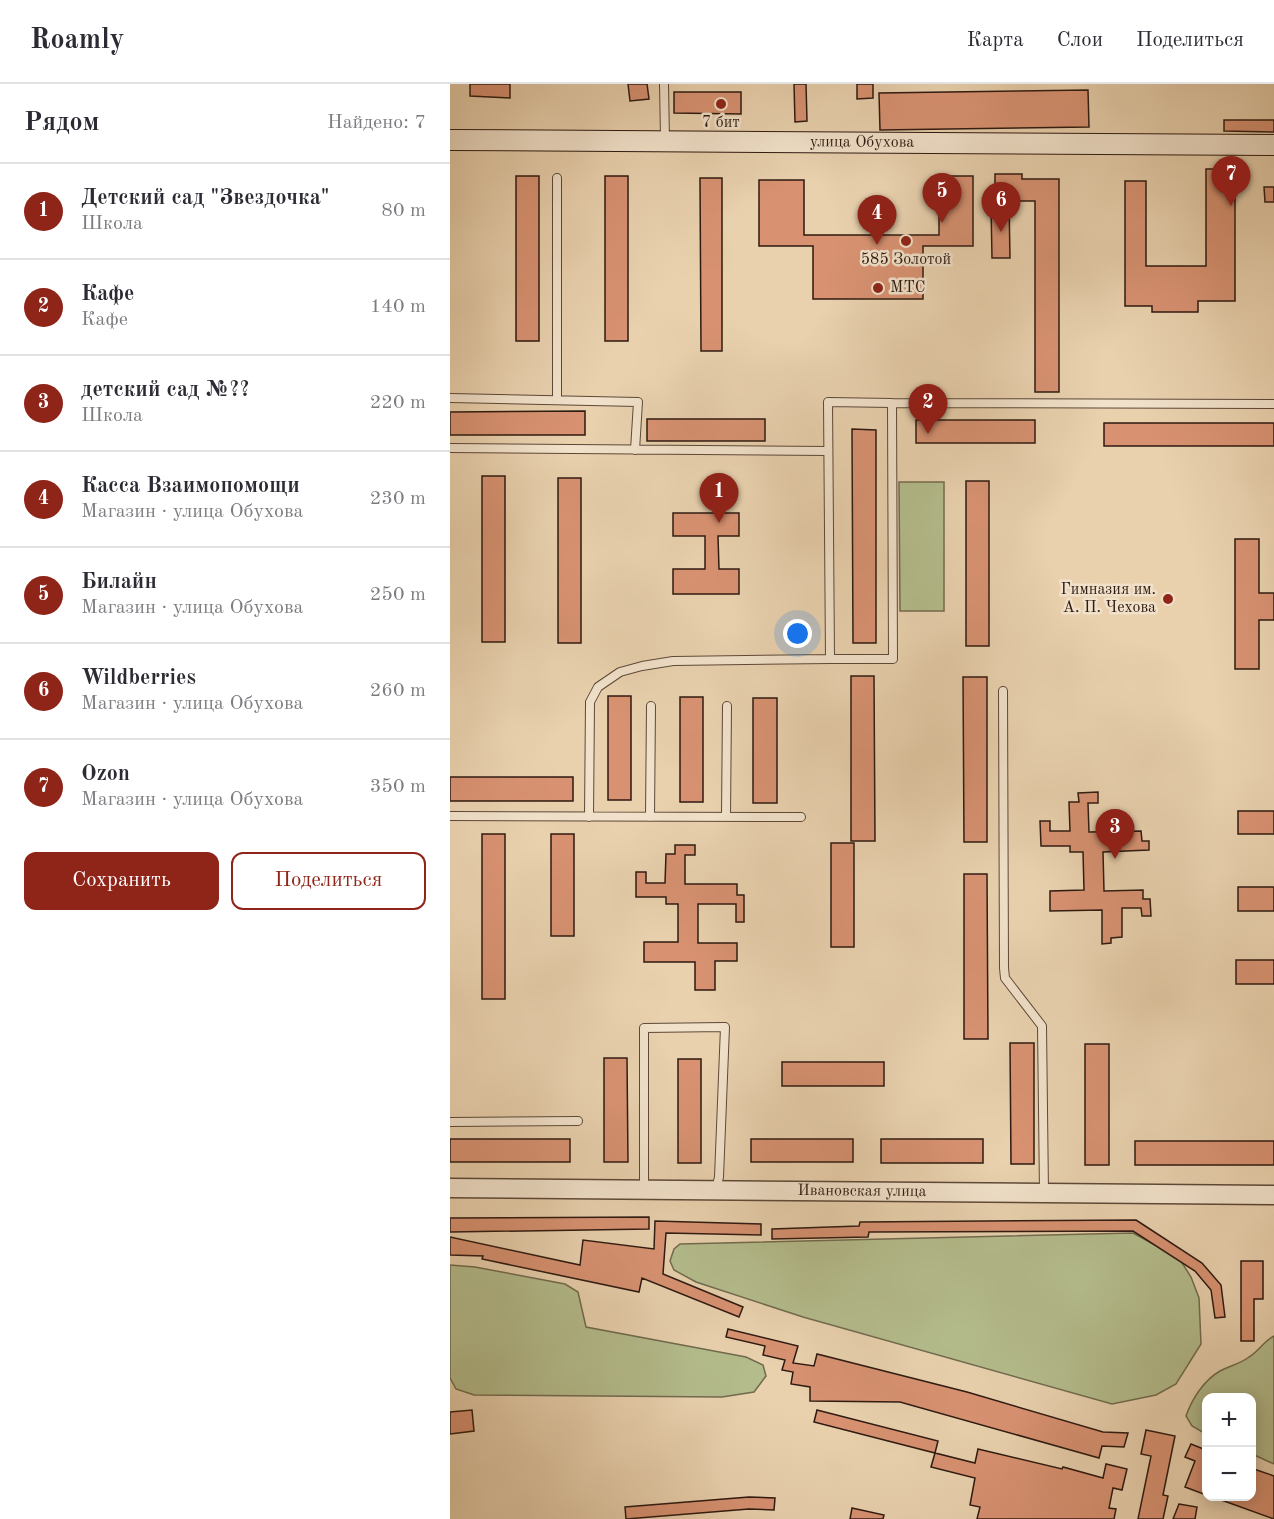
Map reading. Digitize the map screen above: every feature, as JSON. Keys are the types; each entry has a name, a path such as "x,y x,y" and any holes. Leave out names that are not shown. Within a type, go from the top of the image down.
{"main road":[{"name":"улица Обухова","path":"450,140 1274,145"}],"street":[{"name":"Ивановская улица","path":"450,1188 1274,1195"}],"lane":[{"path":"664,84 665,142"},
{"path":"557,178 557,400"},
{"path":"450,398 638,402 634,450"},
{"path":"830,659 828,402 1274,404"},
{"path":"589,817 590,702 598,687 620,672 673,661 893,659 892,403"},
{"path":"450,448 828,451"},
{"path":"1003,691 1004,969 1005,978 1041,1026 1044,1193"},
{"path":"650,817 651,706"},
{"path":"726,817 727,706"},
{"path":"450,816 801,818"},
{"path":"644,1190 644,1028 725,1027 719,1177 716,1190"},
{"path":"450,1122 578,1121"}],"green space":[{"path":"899,482 944,482 944,611 900,611"},
{"path":"1133,1233 1179,1258 1191,1277 1199,1298 1201,1344 1176,1384 1156,1395 1112,1404 803,1317 696,1282 674,1270 670,1261 674,1249 680,1244"},
{"path":"450,1265 475,1267 565,1284 578,1292 586,1327 746,1357 763,1365 766,1376 754,1392 722,1397 474,1395 456,1389 450,1378"},
{"path":"1274,1336 1274,1464 1256,1456 1256,1393 1202,1393 1202,1432 1192,1426 1186,1416 1195,1397 1209,1379 1220,1371 1246,1359"}],"building":[{"path":"470,84 510,84 510,98 470,96"},
{"path":"628,84 647,84 649,99 630,101"},
{"path":"794,84 806,84 807,121 795,122"},
{"path":"857,84 873,84 873,98 857,99"},
{"path":"1088,90 1089,127 880,130 879,93"},
{"path":"674,92 741,92 741,114 674,113"},
{"path":"1224,120 1274,120 1274,132 1224,131"},
{"path":"1206,169 1235,169 1235,301 1198,301 1198,312 1152,312 1152,306 1125,306 1125,181 1146,181 1146,266 1206,266"},
{"path":"995,174 1022,174 1022,179 1059,179 1059,392 1035,392 1035,201 1009,201 1010,258 992,258 991,206 995,206"},
{"path":"516,176 539,176 539,341 516,341"},
{"path":"605,176 628,176 628,341 605,341"},
{"path":"939,176 973,176 973,246 923,246 923,299 813,299 813,246 759,246 759,180 804,180 804,235 939,235"},
{"path":"700,178 722,178 722,351 701,351"},
{"path":"1264,187 1274,187 1274,202 1265,202"},
{"path":"585,411 585,435 450,435 450,412"},
{"path":"647,419 765,419 765,441 647,441"},
{"path":"916,420 1035,420 1035,443 916,443"},
{"path":"1104,423 1274,423 1274,446 1104,446"},
{"path":"852,429 876,430 876,643 853,643"},
{"path":"482,476 505,476 505,642 482,642"},
{"path":"558,478 581,478 581,643 558,643"},
{"path":"966,481 989,481 989,646 966,646"},
{"path":"673,513 739,513 739,536 718,536 719,569 739,569 739,594 673,594 673,569 705,569 705,536 673,536"},
{"path":"1235,539 1259,539 1259,593 1274,593 1274,620 1259,620 1259,669 1235,669"},
{"path":"851,676 874,676 875,841 851,841"},
{"path":"963,677 987,677 987,842 964,842"},
{"path":"608,696 631,696 631,800 608,800"},
{"path":"680,697 703,697 703,802 680,802"},
{"path":"753,698 777,698 777,803 753,803"},
{"path":"450,777 573,777 573,801 450,801"},
{"path":"1098,792 1098,803 1088,803 1089,832 1141,831 1142,841 1149,841 1149,850 1103,852 1104,891 1143,890 1143,899 1150,899 1151,916 1142,916 1141,908 1122,908 1122,937 1111,938 1111,943 1102,944 1102,910 1050,911 1050,891 1084,890 1083,852 1070,852 1070,846 1041,846 1040,821 1050,821 1050,831 1070,831 1069,802 1079,802 1078,793"},
{"path":"1238,811 1274,811 1274,834 1238,834"},
{"path":"482,834 505,834 505,999 482,999"},
{"path":"551,834 574,834 574,936 551,936"},
{"path":"831,843 854,843 854,947 831,947"},
{"path":"675,845 695,845 695,855 685,855 685,884 737,884 737,895 744,895 744,922 736,922 736,904 698,904 698,943 737,943 737,961 715,961 715,990 695,990 695,962 644,962 644,942 678,942 678,904 666,904 666,897 636,897 636,872 646,872 646,883 665,883 666,854 675,854"},
{"path":"964,874 987,874 988,1039 964,1039"},
{"path":"1238,887 1274,887 1274,911 1238,911"},
{"path":"1236,960 1274,960 1274,984 1236,984"},
{"path":"1010,1043 1034,1043 1034,1164 1011,1164"},
{"path":"1085,1044 1109,1044 1109,1165 1085,1165"},
{"path":"604,1058 627,1058 628,1162 604,1162"},
{"path":"678,1059 701,1059 701,1163 678,1163"},
{"path":"782,1062 884,1062 884,1086 782,1086"},
{"path":"450,1139 570,1139 570,1162 450,1162"},
{"path":"751,1139 853,1139 853,1162 751,1162"},
{"path":"881,1139 983,1139 983,1163 881,1163"},
{"path":"1135,1141 1274,1141 1274,1165 1135,1165"},
{"path":"649,1217 649,1229 450,1232 450,1218"},
{"path":"1136,1220 1202,1263 1221,1285 1225,1317 1215,1318 1211,1290 1195,1271 1133,1231 869,1232 868,1237 772,1239 772,1229 859,1226 860,1222"},
{"path":"655,1221 761,1224 761,1235 666,1233 663,1274 743,1307 739,1317 642,1278 639,1292 482,1259 483,1256 450,1255 450,1237 580,1265 583,1240 654,1249"},
{"path":"1241,1261 1263,1261 1263,1299 1254,1299 1254,1341 1241,1341"},
{"path":"728,1329 798,1346 793,1363 814,1366 817,1354 967,1392 1103,1432 1128,1433 1124,1447 1102,1446 1099,1458 900,1402 810,1401 810,1387 791,1384 793,1372 782,1370 785,1360 763,1355 765,1346 726,1337"},
{"path":"472,1410 474,1431 450,1434 450,1412"},
{"path":"817,1410 938,1441 935,1453 814,1422"},
{"path":"1146,1430 1175,1436 1163,1495 1168,1496 1163,1519 1138,1519 1151,1456 1141,1454"},
{"path":"1191,1444 1202,1448 1202,1493 1185,1487 1195,1461 1185,1457"},
{"path":"978,1449 1103,1478 1106,1464 1127,1469 1122,1490 1113,1488 1109,1508 1116,1509 1114,1519 977,1519 980,1507 970,1505 975,1478 931,1467 935,1453 975,1463"},
{"path":"1256,1470 1274,1476 1274,1519 1224,1501 1256,1501"},
{"path":"749,1497 775,1498 774,1510 749,1509 626,1519 625,1507"},
{"path":"1179,1504 1197,1507 1195,1519 1173,1519"},
{"path":"852,1508 884,1515 883,1519 850,1519"}],"place":[{"name":"7 бит","path":"721,104"},
{"name":"Ozon","path":"1231,206"},
{"name":"Билайн","path":"942,223"},
{"name":"Wildberries","path":"1001,232"},
{"name":"585 Золотой","path":"906,241"},
{"name":"Касса Взаимопомощи","path":"877,245"},
{"name":"МТС","path":"878,288"},
{"name":"Кафе","path":"928,434"},
{"name":"Детский сад \"Звездочка\"","path":"719,523"},
{"name":"Гимназия им. А. П. Чехова","path":"1168,599"},
{"name":"детский сад №??","path":"1115,859"}]}
